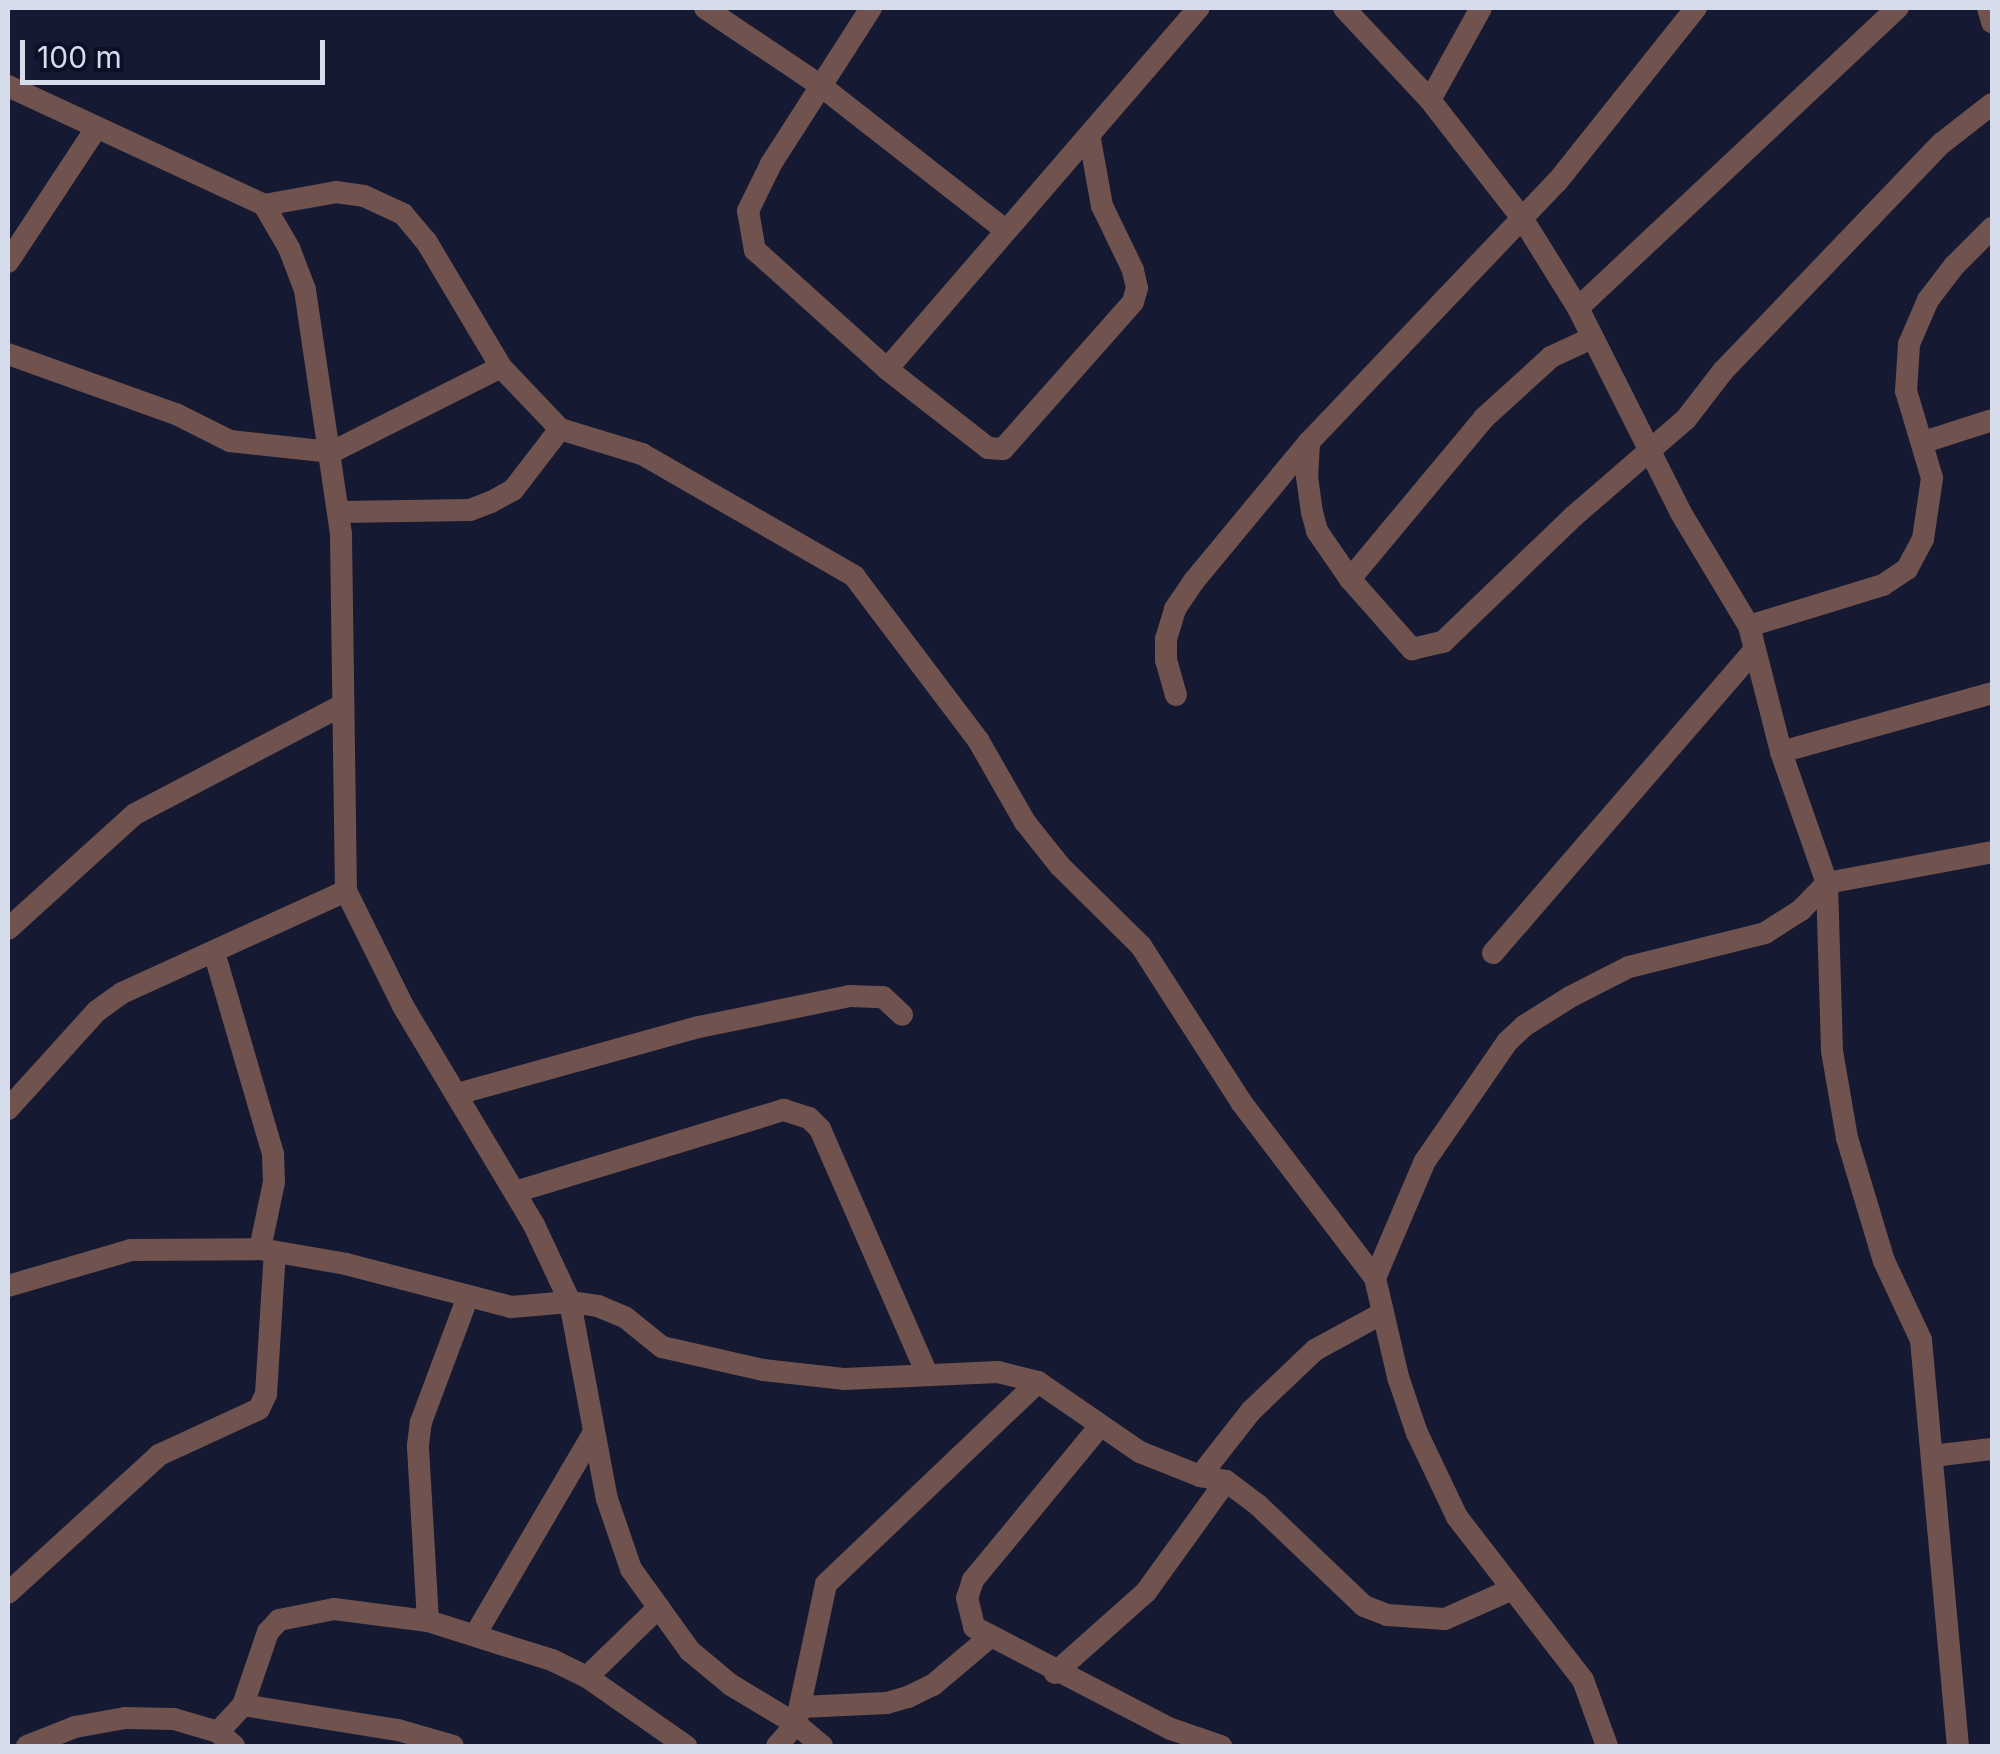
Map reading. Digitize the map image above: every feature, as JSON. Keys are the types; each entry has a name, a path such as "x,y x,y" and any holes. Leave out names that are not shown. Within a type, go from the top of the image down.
{"street":[{"path":"705,8 821,86 1004,229"},
{"path":"871,8 748,211 755,250 887,370 996,451 1133,302 1137,288 1133,270 1102,206 1090,138"},
{"path":"887,370 1004,229 1090,138 1199,8"},
{"path":"1344,8 1430,100 1522,218 1578,308 1650,452 1749,626 1781,752 1826,883 1832,1051 1847,1138 1884,1261 1921,1340 1958,1746"},
{"path":"1430,100 1481,8"},
{"path":"1176,695 1166,660 1166,640 1175,609 1309,442 1557,182 1696,8"},
{"path":"1578,308 1898,8"},
{"path":"1988,8 1992,22"},
{"path":"8,86 95,130 264,205 336,192 364,196 403,214 426,241 500,367 560,429 642,454 854,576 978,740 1025,822 1060,866 1142,946 1241,1102 1375,1278 1398,1376 1424,1448 1457,1517 1582,1680 1607,1746"},
{"path":"1309,442 1312,512 1317,531 1350,579 1401,640 1412,648 1443,642 1574,516 1650,452 1942,143 1992,104"},
{"path":"8,262 95,130"},
{"path":"264,205 289,248 305,290 332,452 339,512 346,891 403,1006 515,1192 570,1302 607,1500 632,1569 690,1650 731,1685 799,1716 822,1746"},
{"path":"1749,626 1883,585 1907,569 1923,539 1932,478 1906,392 1908,344 1928,300 1954,266 1992,228"},
{"path":"1350,579 1484,418 1551,357 1592,338"},
{"path":"8,354 176,414 230,441 332,452 500,367"},
{"path":"1924,442 1992,420"},
{"path":"339,512 470,510 513,490 560,429"},
{"path":"1492,953 1754,651"},
{"path":"1781,752 1992,693"},
{"path":"8,928 135,814 344,704"},
{"path":"1375,1278 1426,1161 1507,1042 1524,1026 1570,996 1629,967 1765,933 1801,910 1826,883 1992,852"},
{"path":"8,1109 97,1011 122,993 346,891"},
{"path":"8,1593 159,1455 259,1408 266,1394 267,1250 273,1154 214,952"},
{"path":"456,1094 699,1027 850,996 883,997 902,1015"},
{"path":"515,1192 784,1110 809,1118 820,1129 926,1374"},
{"path":"8,1286 130,1250 267,1250 346,1264 510,1307 570,1302 598,1306 626,1318 662,1347 763,1370 844,1378 998,1372 1038,1382 1140,1452 1200,1476 1226,1481 1258,1505 1364,1606 1388,1616 1445,1618 1510,1590"},
{"path":"428,1620 418,1445 421,1422 468,1296"},
{"path":"1200,1476 1250,1411 1315,1350 1383,1314"},
{"path":"777,1746 799,1716 826,1584 1038,1382"},
{"path":"1100,1426 972,1580 967,1598 969,1613 974,1626 990,1638 1171,1729 1221,1746"},
{"path":"475,1635 593,1434"},
{"path":"1932,1456 1992,1448"},
{"path":"1055,1672 1146,1592 1226,1481"},
{"path":"587,1677 659,1608"},
{"path":"27,1746 75,1727 125,1718 174,1719 226,1739 243,1705 268,1632 279,1620 334,1609 428,1620 587,1677 686,1746"},
{"path":"799,1716 908,1697 933,1685 990,1638"},
{"path":"243,1705 398,1730 453,1746"}]}
